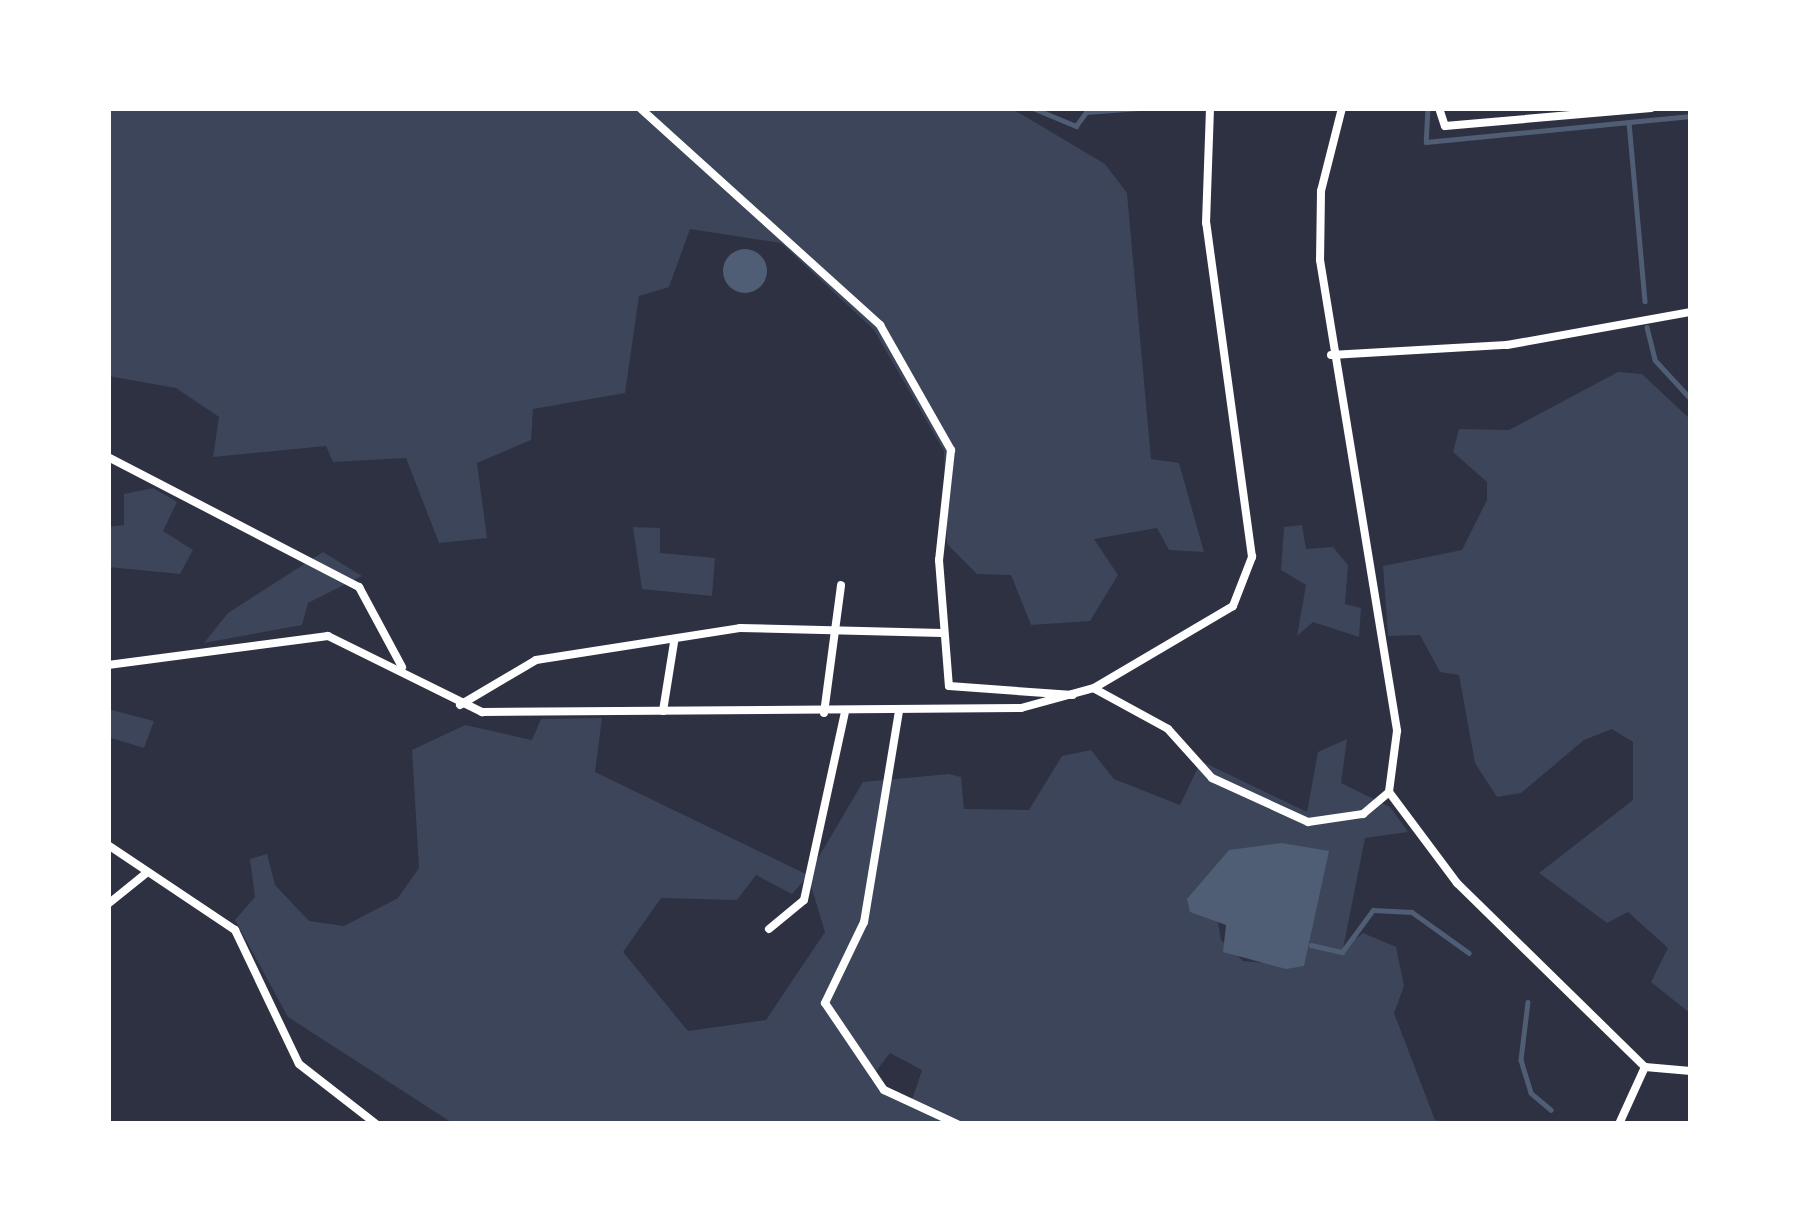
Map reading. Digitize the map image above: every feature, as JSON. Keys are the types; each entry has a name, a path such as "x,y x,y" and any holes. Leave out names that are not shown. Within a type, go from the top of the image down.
{"street":[{"path":"640,108 880,325 954,463 942,633 958,691 1075,696"},
{"path":"108,665 298,634 367,647 460,705 899,711 1075,696 1094,688 1233,606 1252,557 1206,223 1210,108"},
{"path":"1094,688 1168,729 1212,778 1308,822 1363,814 1389,792 1397,731 1331,355 1321,191 1342,108"},
{"path":"1439,108 1445,126 1652,108"},
{"path":"1331,355 1507,344 1691,311"},
{"path":"108,457 359,587 402,668"},
{"path":"824,713 842,585"},
{"path":"460,705 536,660 674,642 740,628 834,636 942,633"},
{"path":"663,711 674,642"},
{"path":"899,711 864,922 825,1003 884,1090 957,1124"},
{"path":"769,929 804,900 845,712"},
{"path":"1389,792 1457,883 1646,1067 1691,1071"},
{"path":"108,845 235,930 299,1064 376,1124"},
{"path":"108,904 145,874"},
{"path":"1619,1124 1646,1067"}],"shaded area":[{"path":"108,108 1011,108 1105,164 1127,193 1151,459 1179,463 1204,552 1169,550 1157,528 1094,539 1118,575 1090,621 1031,625 1011,575 977,574 947,544 944,451 874,330 781,243 690,229 669,287 639,296 625,393 533,409 531,440 477,463 487,538 439,543 406,458 333,462 326,446 213,457 219,417 176,388 108,376"},
{"path":"745,249 761,255 767,271 761,287 745,293 729,287 723,271 729,255"},
{"path":"1618,372 1642,374 1691,420 1691,1014 1651,982 1668,948 1628,912 1607,923 1539,873 1633,800 1633,742 1612,729 1584,740 1521,793 1497,797 1475,763 1459,675 1440,672 1420,635 1388,636 1383,566 1462,550 1487,500 1487,482 1453,452 1459,429 1509,430"},
{"path":"153,488 177,502 163,531 193,550 180,574 108,567 108,527 124,525 124,494"},
{"path":"1302,525 1306,549 1333,547 1348,565 1345,604 1361,608 1359,637 1313,622 1297,636 1306,585 1281,570 1284,527"},
{"path":"633,527 660,528 660,553 715,558 712,596 642,589"},
{"path":"323,552 362,576 308,603 302,625 204,643 228,613"},
{"path":"108,709 154,721 144,748 108,737"},
{"path":"602,718 595,772 808,875 863,782 949,774 961,777 964,809 1029,810 1062,756 1091,750 1114,779 1180,805 1201,761 1307,812 1318,752 1347,739 1341,783 1390,807 1408,832 1365,838 1343,949 1363,933 1396,947 1404,986 1394,1013 1435,1120 1461,1124 454,1124 288,1017 235,920 255,897 250,859 267,854 275,885 309,921 344,926 398,898 419,868 412,750 465,725 532,740 541,719","holes":["756,875 792,894 808,876 825,932 766,1020 688,1031 623,952 661,898 737,900","1217,916 1304,966 1243,961 1221,940","890,1053 922,1070 911,1103 870,1079"]},
{"path":"1282,843 1329,851 1304,966 1286,969 1223,952 1226,925 1190,912 1187,899 1229,850"}],"waterway":[{"path":"1033,108 1076,126 1086,112 1139,108"},
{"path":"1428,108 1426,142 1629,122 1645,301"},
{"path":"1629,122 1691,116"},
{"path":"1647,327 1655,360 1691,399"},
{"path":"1311,945 1342,952 1373,910 1412,912 1469,953"},
{"path":"1528,1002 1521,1060 1531,1093 1551,1110"}]}
